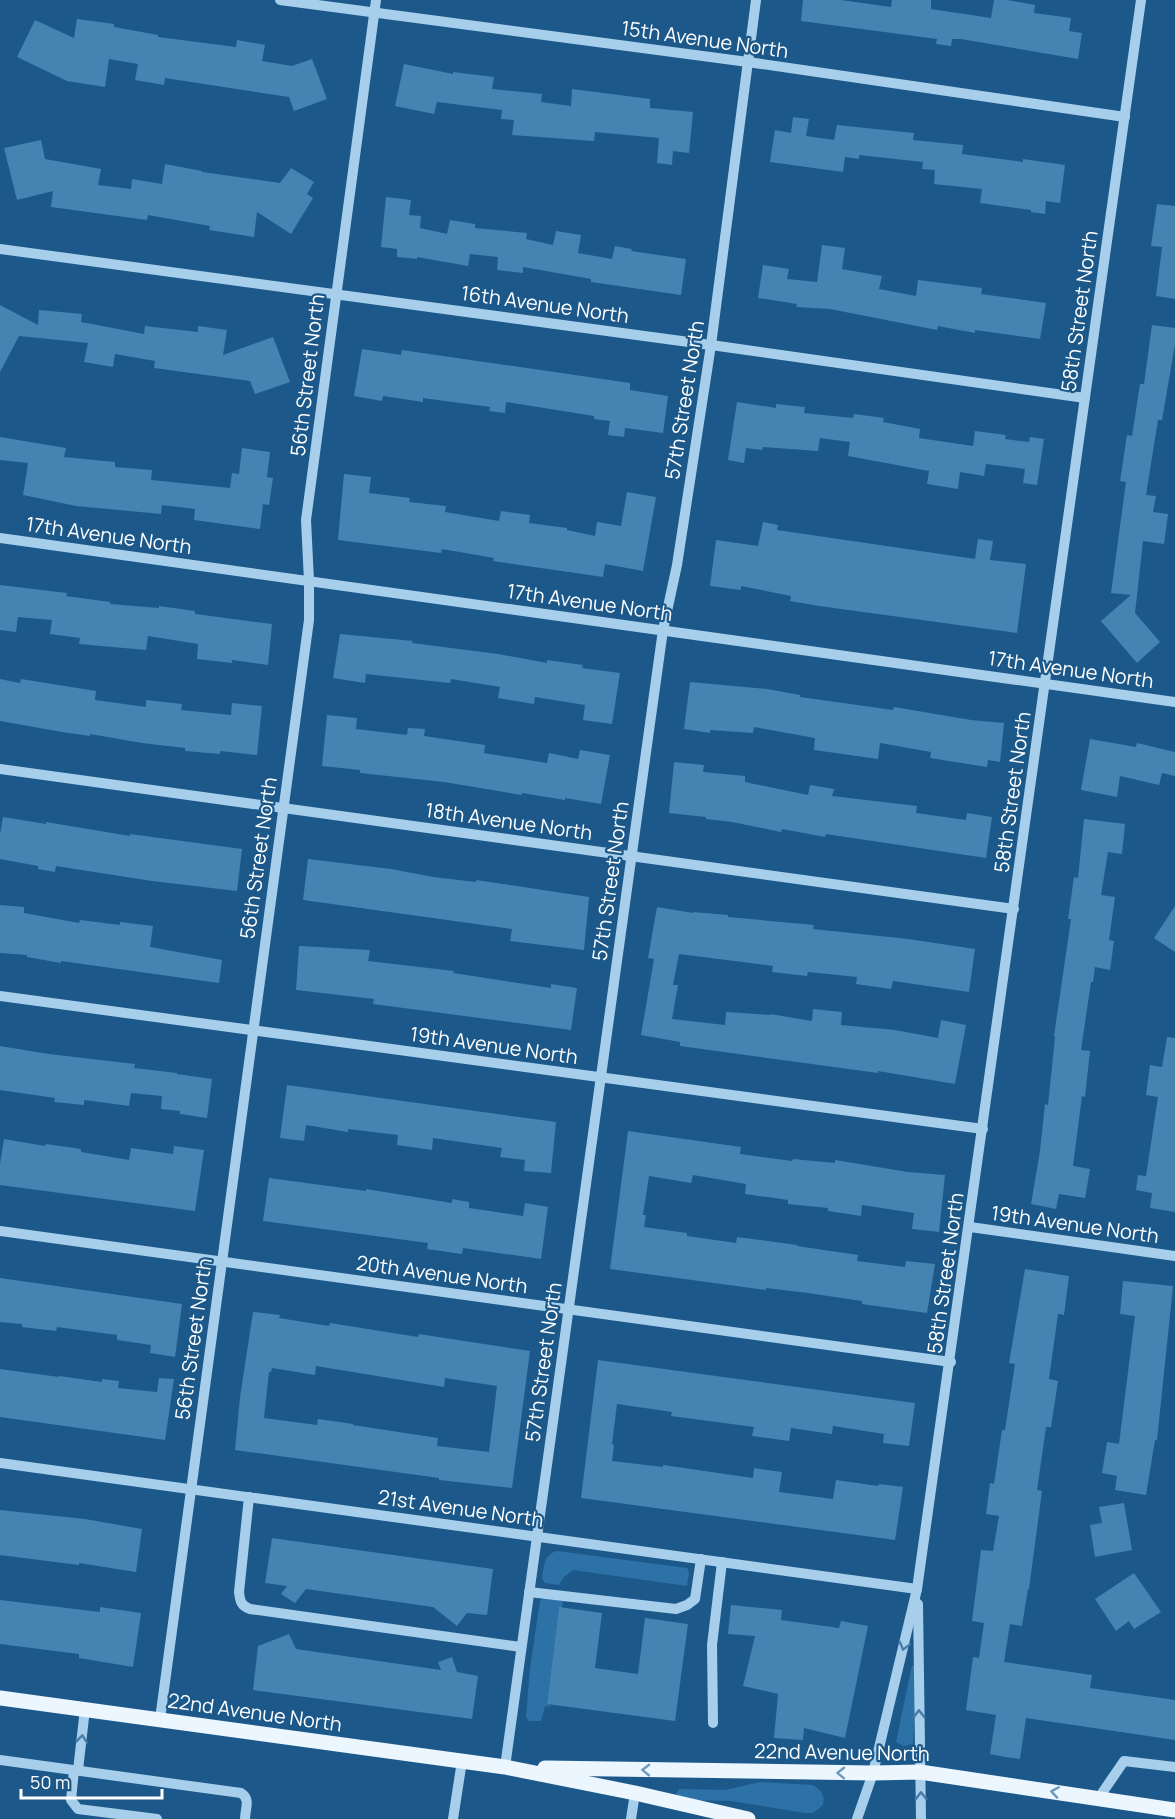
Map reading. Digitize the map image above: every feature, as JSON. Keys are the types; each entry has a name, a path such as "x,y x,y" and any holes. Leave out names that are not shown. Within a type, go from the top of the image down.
{"main road":[{"name":"22nd Avenue North","path":"0,1698 505,1767 748,1819"},
{"name":"22nd Avenue North","path":"505,1767 920,1772 1175,1810"}],"street":[{"name":"15th Avenue North","path":"280,0 748,62 1125,117"},
{"name":"56th Street North","path":"160,1719 309,620 306,520 376,0"},
{"name":"57th Street North","path":"505,1767 663,630 677,565 711,345 756,0"},
{"name":"58th Street North","path":"857,1819 873,1773 917,1589 951,1362 1141,0"},
{"name":"16th Avenue North","path":"0,249 336,293 1085,398"},
{"name":"17th Avenue North","path":"0,538 1175,702"},
{"name":"18th Avenue North","path":"0,769 1014,909"},
{"name":"19th Avenue North","path":"0,996 983,1129"},
{"name":"19th Avenue North","path":"970,1227 1175,1256"},
{"name":"20th Avenue North","path":"0,1231 951,1362"},
{"name":"21st Avenue North","path":"0,1463 917,1589"},
{"path":"249,1497 239,1592 240,1602 244,1607 521,1647"},
{"path":"529,1592 676,1609 695,1599 701,1559"},
{"path":"713,1723 712,1645 722,1562"},
{"name":"58th Street North","path":"917,1589 921,1819"},
{"path":"85,1709 71,1800 78,1809 158,1819"},
{"path":"0,1760 241,1793 246,1796 247,1800 245,1819"},
{"path":"453,1819 462,1761"},
{"path":"1098,1799 1124,1761 1175,1767"},
{"path":"631,1819 635,1793"}],"shaded area":[{"path":"557,1551 687,1568 689,1572 687,1586 573,1570 563,1578 559,1585 545,1583 542,1579 545,1562 549,1555"},
{"path":"544,1598 563,1601 562,1608 559,1608 547,1704 550,1707 545,1706 541,1721 529,1721 526,1717 530,1668 540,1601"},
{"path":"912,1665 915,1666 916,1678 913,1744 904,1746 896,1742"},
{"path":"760,1782 812,1785 822,1793 823,1805 813,1813 805,1813 731,1801 682,1800 678,1799 676,1794 679,1789 725,1790"}],"building":[{"path":"803,0 841,0 891,7 892,0 931,0 931,9 991,18 994,0 1035,5 1034,13 1071,18 1069,31 1082,33 1078,59 961,39 952,39 951,46 936,44 937,39 801,21"},
{"path":"77,19 114,24 114,27 158,35 158,37 236,47 237,40 265,45 262,61 292,66 312,59 327,99 294,111 289,97 165,78 164,85 135,80 138,64 109,59 105,87 67,81 17,57 35,20 74,38"},
{"path":"404,64 453,74 453,72 494,77 492,89 542,94 541,102 571,106 572,89 650,99 650,108 693,112 689,153 673,151 672,165 657,163 659,138 595,132 594,141 512,135 514,120 501,119 502,110 437,102 434,114 395,106"},
{"path":"793,117 809,119 806,136 834,140 837,125 914,133 913,140 963,145 962,154 1065,165 1060,203 1046,201 1045,214 980,203 982,189 934,184 935,170 922,169 923,162 859,155 859,159 845,157 843,172 770,162 775,130 791,133"},
{"path":"41,140 45,159 101,169 98,185 131,189 132,179 162,184 165,164 202,172 280,183 291,168 314,182 307,194 313,198 291,234 257,212 254,237 209,230 210,226 148,215 147,220 51,207 53,191 17,200 4,148"},
{"path":"386,197 411,200 409,215 421,216 420,228 447,234 450,220 475,224 475,228 527,233 526,239 553,245 556,231 581,235 578,253 612,259 615,246 632,249 631,251 686,259 681,295 591,282 591,279 523,267 523,273 497,270 498,257 470,254 468,266 417,257 417,259 397,257 397,249 381,247"},
{"path":"1157,204 1175,206 1175,299 1156,296 1162,247 1151,246"},
{"path":"822,245 845,248 842,269 882,276 879,289 916,296 918,280 982,288 981,294 1046,303 1040,339 975,330 975,333 938,326 937,330 830,309 796,307 797,304 758,298 763,265 789,269 787,279 817,282"},
{"path":"0,305 38,325 39,310 82,314 81,322 144,334 145,326 198,332 198,326 227,330 223,355 273,337 290,382 255,394 250,381 154,368 155,361 115,354 113,367 84,362 88,343 19,336 0,372"},
{"path":"1152,325 1175,328 1175,344 1162,420 1158,420 1146,495 1156,496 1153,512 1168,514 1164,544 1143,541 1135,613 1160,642 1137,663 1101,621 1131,595 1111,593 1126,482 1120,481 1127,435 1132,436 1140,384 1144,384"},
{"path":"362,349 401,355 402,350 630,383 630,390 668,396 663,433 625,428 624,437 608,435 610,421 594,419 594,416 506,402 505,413 489,411 490,407 423,398 423,402 383,396 382,401 354,396"},
{"path":"737,402 776,408 776,404 805,407 804,413 853,418 854,414 884,418 883,422 920,429 919,438 973,446 975,431 1006,435 1005,439 1029,442 1030,437 1044,439 1037,485 1023,483 1025,469 986,464 984,476 960,472 958,489 927,484 929,471 848,456 850,442 820,438 818,451 746,448 744,463 728,460"},
{"path":"0,437 66,448 64,457 115,462 115,467 152,470 151,480 230,488 232,473 239,474 242,448 270,452 267,477 273,478 269,505 263,504 260,529 194,520 195,509 162,505 161,514 76,506 23,495 28,463 0,460"},
{"path":"344,474 371,477 369,493 410,498 409,502 446,506 445,512 499,521 501,511 530,515 529,523 567,528 567,530 595,536 597,522 621,526 627,492 656,497 643,571 605,564 603,577 493,561 494,558 442,549 441,553 338,540"},
{"path":"763,522 778,525 777,530 975,559 978,539 993,541 990,560 1026,564 1017,633 819,606 790,601 791,596 741,586 741,590 710,586 716,540 758,546"},
{"path":"0,585 67,593 66,596 110,602 110,604 159,608 159,606 195,611 195,614 272,624 268,665 232,660 232,663 197,659 198,644 148,636 146,650 79,644 80,638 50,634 52,620 18,617 16,632 0,630"},
{"path":"340,634 413,641 412,643 547,663 547,660 583,665 582,668 620,673 612,724 583,720 585,705 535,697 534,704 498,698 500,687 451,679 450,683 366,674 365,683 333,678"},
{"path":"0,679 20,683 21,679 96,691 95,700 146,707 146,700 182,704 181,710 231,715 232,703 262,706 257,755 220,751 220,754 185,751 185,748 62,732 0,721"},
{"path":"690,682 767,689 800,695 800,697 893,710 894,707 1004,723 1000,762 988,760 987,767 930,758 931,752 880,743 878,759 814,750 815,738 754,727 753,733 710,730 710,733 684,729"},
{"path":"327,715 357,718 356,729 407,735 408,728 425,729 424,736 485,745 484,753 547,763 549,753 578,759 580,750 610,755 601,804 360,773 360,770 322,766"},
{"path":"1090,739 1136,747 1137,743 1175,752 1175,776 1162,773 1159,785 1120,776 1117,797 1081,790"},
{"path":"674,762 704,765 703,772 745,776 745,782 808,795 810,785 834,789 832,796 917,806 916,813 966,820 967,813 992,817 986,858 826,834 825,837 782,829 781,832 706,819 706,817 669,813"},
{"path":"3,817 130,836 130,834 242,849 237,891 56,866 55,872 38,869 38,866 0,859"},
{"path":"1084,819 1125,824 1122,854 1108,852 1101,895 1115,897 1109,940 1114,941 1110,970 1095,967 1081,1050 1090,1051 1073,1166 1090,1169 1085,1198 1059,1194 1056,1209 1031,1204 1045,1104 1048,1105 1054,1036 1071,919 1068,919 1074,877 1078,878"},
{"path":"308,859 589,897 584,950 510,941 512,929 303,900"},
{"path":"0,905 24,907 24,913 79,923 80,920 153,926 150,947 222,960 219,983 0,953"},
{"path":"1175,906 1175,952 1154,938"},
{"path":"657,907 693,913 814,925 813,929 975,949 969,992 893,981 891,989 856,984 857,977 808,972 807,976 772,972 773,966 679,954 673,985 678,985 672,1019 725,1025 726,1012 770,1014 812,1021 813,1009 842,1012 841,1025 895,1030 938,1038 941,1020 966,1025 955,1084 878,1071 878,1073 680,1046 680,1042 641,1035 654,959 648,958"},
{"path":"299,946 370,950 368,961 454,971 453,973 551,988 551,984 577,988 571,1030 373,1004 374,999 296,990"},
{"path":"1167,1037 1175,1038 1175,1212 1150,1208 1152,1193 1136,1190 1138,1175 1146,1176 1158,1097 1146,1095 1150,1065 1162,1067"},
{"path":"0,1046 135,1064 134,1068 212,1079 207,1118 161,1109 162,1096 131,1093 129,1106 84,1100 84,1105 54,1102 55,1098 0,1090"},
{"path":"287,1085 556,1122 551,1173 524,1171 525,1160 500,1157 502,1148 433,1138 432,1150 397,1145 398,1135 348,1129 348,1132 306,1125 304,1141 280,1138"},
{"path":"628,1131 741,1147 740,1154 792,1161 793,1159 835,1163 835,1160 908,1172 945,1175 939,1232 912,1229 914,1213 862,1205 861,1216 828,1211 828,1208 788,1204 788,1200 745,1194 746,1184 693,1175 691,1183 649,1176 643,1215 646,1215 644,1227 687,1233 687,1236 736,1243 737,1237 797,1245 858,1255 857,1261 905,1267 906,1261 935,1264 927,1313 862,1304 862,1301 808,1293 766,1288 766,1290 610,1269"},
{"path":"4,1139 81,1149 81,1152 129,1160 131,1148 173,1154 174,1146 204,1150 195,1211 0,1185 0,1164"},
{"path":"269,1178 366,1191 366,1189 452,1203 452,1199 469,1202 469,1208 523,1216 525,1203 548,1207 541,1259 463,1248 462,1254 427,1249 428,1243 263,1221"},
{"path":"1025,1269 1069,1276 1064,1315 1058,1314 1049,1379 1058,1381 1051,1427 1046,1427 1037,1490 1042,1491 1029,1589 1022,1626 1010,1624 1004,1662 1092,1675 1090,1688 1175,1700 1175,1740 1026,1718 1020,1759 1005,1757 990,1754 996,1715 966,1710 973,1657 979,1658 984,1623 972,1621 981,1550 993,1551 999,1516 986,1514 990,1483 994,1484 1002,1430 1005,1430 1015,1364 1009,1363"},
{"path":"0,1278 182,1304 175,1357 150,1353 151,1345 117,1340 117,1335 57,1327 56,1331 0,1322"},
{"path":"1123,1281 1173,1286 1157,1440 1155,1440 1146,1495 1115,1490 1117,1476 1102,1473 1107,1442 1119,1444 1135,1316 1120,1314"},
{"path":"253,1312 280,1315 279,1318 329,1326 330,1323 418,1337 419,1334 530,1351 512,1488 439,1480 439,1478 235,1450 240,1397","holes":["316,1366 444,1387 445,1378 497,1386 489,1452 437,1446 438,1438 353,1424 318,1419 317,1425 264,1418 269,1372 272,1368 315,1375"]},
{"path":"598,1360 915,1403 909,1446 883,1443 884,1434 833,1426 832,1434 791,1428 789,1441 752,1436 754,1427 671,1416 672,1412 617,1404 612,1461 663,1467 663,1465 753,1478 754,1468 782,1472 779,1492 833,1499 836,1480 903,1487 895,1540 581,1498"},
{"path":"0,1369 102,1382 102,1379 119,1381 118,1388 157,1392 159,1378 174,1379 165,1440 0,1417"},
{"path":"1124,1503 1132,1550 1095,1557 1090,1525 1102,1523 1099,1507"},
{"path":"0,1510 85,1519 142,1529 136,1572 79,1563 79,1565 0,1555"},
{"path":"272,1538 493,1569 487,1615 467,1613 457,1626 433,1607 306,1589 295,1603 281,1594 287,1586 265,1583"},
{"path":"1134,1573 1161,1612 1134,1629 1129,1621 1116,1631 1095,1599"},
{"path":"0,1600 100,1612 100,1607 141,1613 133,1667 79,1658 79,1654 0,1644"},
{"path":"731,1605 782,1610 781,1620 839,1628 841,1621 868,1626 845,1738 804,1728 803,1740 774,1738 778,1694 743,1686 755,1636 728,1634"},
{"path":"559,1607 602,1613 595,1668 638,1674 645,1618 688,1624 675,1721 547,1704"},
{"path":"289,1634 296,1649 441,1670 438,1662 452,1657 457,1672 478,1676 472,1719 253,1690 258,1646"}]}
